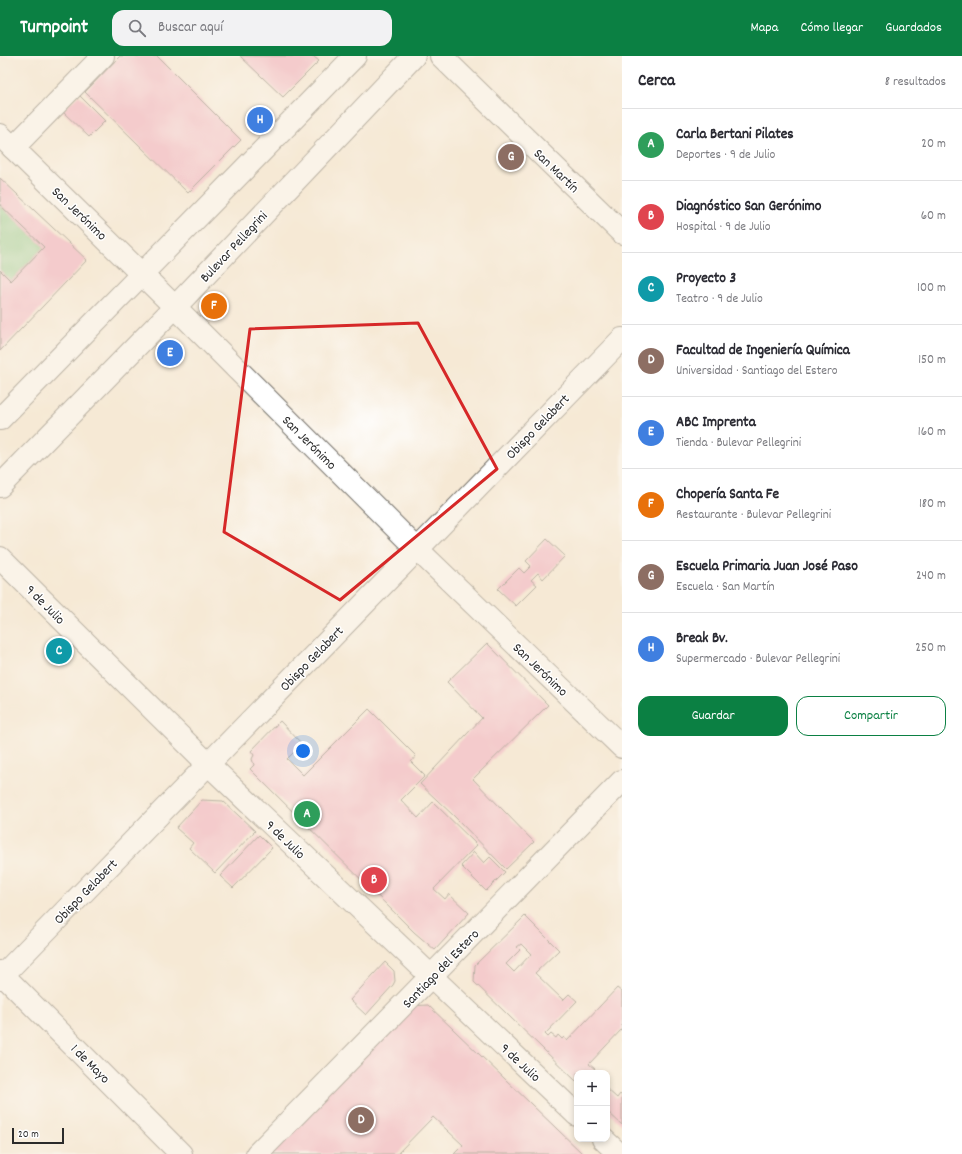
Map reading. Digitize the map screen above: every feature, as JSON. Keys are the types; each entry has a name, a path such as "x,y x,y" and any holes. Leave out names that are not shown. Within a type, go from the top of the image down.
{"street":[{"path":"6,141 103,56"},
{"path":"0,419 355,56"},
{"name":"Bulevar Pellegrini","path":"0,486 175,307 414,56"},
{"name":"San Martín","path":"441,56 622,233"},
{"name":"San Jerónimo","path":"6,141 142,274 417,549 622,747"},
{"name":"Obispo Gelabert","path":"1,975 622,339"},
{"name":"9 de Julio","path":"0,558 208,764 574,1112"},
{"name":"Santiago del Estero","path":"257,1154 622,781"},
{"name":"1 de Mayo","path":"1,975 181,1154"},
{"path":"606,1142 619,1154"}],"highlighted area":[{"path":"418,323 497,469 340,600 224,532 250,329"}],"green space":[{"path":"0,205 44,247 11,281 0,270"}],"building":[{"path":"120,56 157,56 241,140 188,193 85,92"},
{"path":"240,56 313,56 319,61 283,97"},
{"path":"79,95 105,121 89,137 62,111"},
{"path":"0,178 87,260 0,351 0,270 11,281 44,247 0,205"},
{"path":"547,539 565,556 543,579 538,573 531,580 537,585 516,606 498,589 519,568 524,573 531,566 526,561"},
{"path":"487,643 548,705 473,779 534,842 506,869 420,784 482,718 447,682"},
{"path":"369,709 416,756 411,762 425,776 401,800 418,818 433,802 477,845 434,889 445,899 449,894 469,913 435,950 414,932 250,769 254,765 252,759 254,755 251,751 280,721 302,744 287,759 303,775"},
{"path":"202,800 223,801 255,831 215,873 189,848 193,843 176,828"},
{"path":"259,835 272,848 233,888 220,876"},
{"path":"474,852 484,863 490,857 505,872 486,891 461,866"},
{"path":"525,916 559,950 535,973 563,1000 569,994 577,1001 545,1034 548,1037 551,1034 556,1038 558,1035 562,1039 564,1037 567,1041 617,988 622,992 622,1029 589,1064 595,1069 574,1070 574,1079 474,982 475,965","holes":["521,944 531,954 514,972 506,964 520,950 517,947"]},
{"path":"385,962 394,971 395,981 366,1015 350,1000"},
{"path":"428,1005 583,1154 454,1154 463,1145 433,1117 397,1154 264,1154 408,1006"},
{"path":"610,1092 617,1098 620,1094 622,1096 622,1125 610,1114"}],"place":[{"name":"Break Bv.","path":"260,120"},
{"name":"Escuela Primaria Juan José Paso","path":"511,157"},
{"name":"Chopería Santa Fe","path":"214,306"},
{"name":"ABC Imprenta","path":"170,353"},
{"name":"Proyecto 3","path":"59,651"},
{"name":"Carla Bertani Pilates","path":"307,814"},
{"name":"Diagnóstico San Gerónimo","path":"374,880"},
{"name":"Facultad de Ingeniería Química","path":"361,1120"}]}
